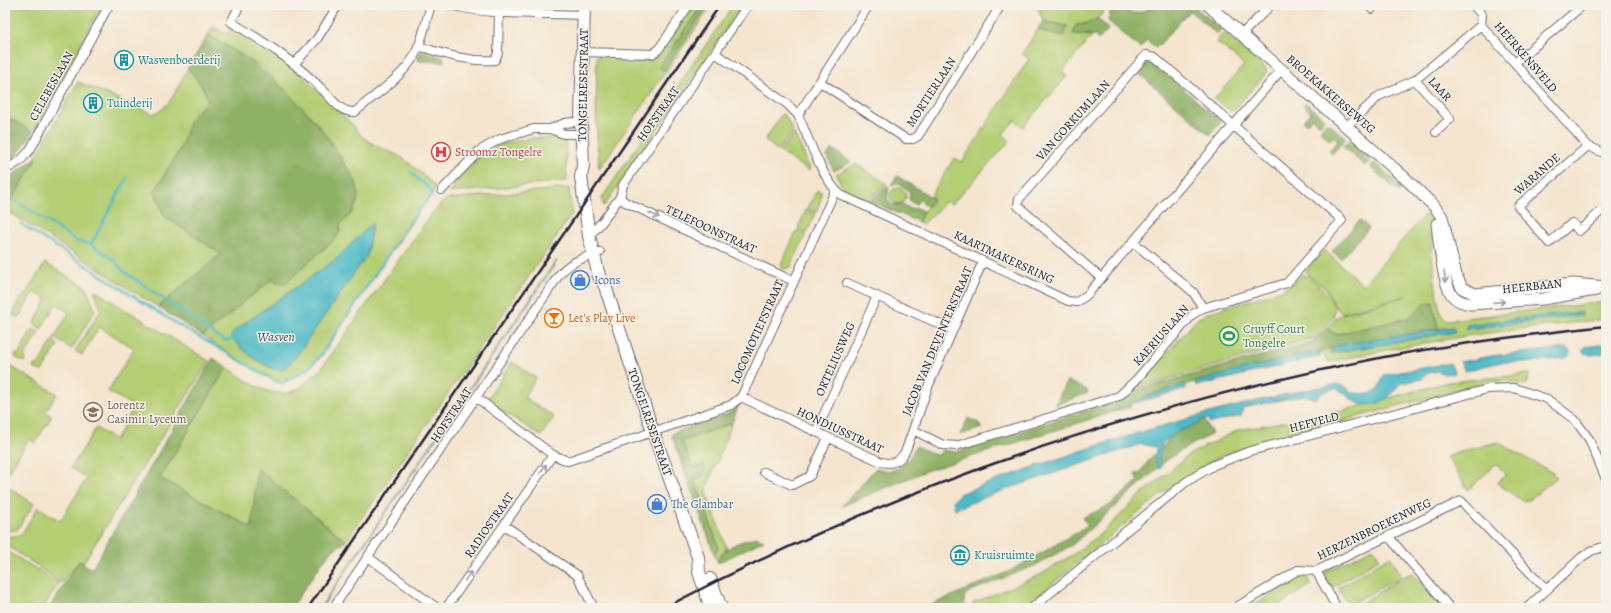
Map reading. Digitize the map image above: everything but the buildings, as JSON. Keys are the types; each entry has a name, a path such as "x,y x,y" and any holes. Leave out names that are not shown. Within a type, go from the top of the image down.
{"main road":[{"name":"TONGELRESESTRAAT","path":"584,10 581,134 583,165 587,175 592,233 597,253 605,273 605,286 653,432 698,557 706,569 721,608"},
{"name":"TONGELRESESTRAAT","path":"698,557 699,572 711,608"}],"street":[{"name":"CELEBESLAAN","path":"5,170 20,161 30,150 109,5"},
{"path":"240,5 230,22 270,45 295,63 340,108 350,112 355,112 402,72 411,60 418,46 431,5"},
{"path":"295,63 317,39 338,5"},
{"path":"450,5 464,9 499,12 584,10"},
{"path":"582,52 652,54 658,50 689,5"},
{"name":"HOFSTRAAT","path":"592,233 620,197 623,185 748,5"},
{"path":"798,115 869,5"},
{"name":"MORTIERLAAN","path":"820,82 906,139 913,139 918,136 1002,5"},
{"name":"BROEKAKKERSEWEG","path":"1208,5 1347,126 1434,206 1442,217 1456,275 1462,288"},
{"path":"1242,34 1271,5"},
{"path":"1473,5 1482,14 1481,25"},
{"path":"1515,63 1583,5"},
{"path":"418,46 457,58 480,61 495,60 498,53 499,12"},
{"name":"HEERKENSVELD","path":"1347,126 1379,96 1415,80 1481,25 1588,146 1606,154"},
{"path":"715,53 787,104 798,115 827,178 835,191"},
{"name":"VAN GORKUMLAAN","path":"1101,278 1018,206 1019,198 1146,55 1155,57 1233,126"},
{"name":"KAARTMAKERSRING","path":"835,191 1068,301 1077,302 1082,299 1101,278 1282,69"},
{"name":"LAAR","path":"1415,80 1450,119 1436,132"},
{"path":"550,129 565,123 581,121"},
{"name":"KAERIUSLAAN","path":"913,430 943,445 956,446 1119,396 1136,380 1193,314 1204,308 1287,283 1342,220 1233,126"},
{"path":"442,190 478,151 500,139 534,129 550,129 564,134 581,134"},
{"name":"WARANDE","path":"1588,146 1518,206 1549,243 1572,223 1579,231 1600,212"},
{"name":"LOCOMOTIEFSTRAAT","path":"553,455 568,461 731,405 741,397 835,191"},
{"name":"TELEFOONSTRAAT","path":"620,197 631,205 793,281"},
{"name":"HEERBAAN","path":"1434,206 1446,284 1451,294 1460,302 1471,304 1543,299 1606,287"},
{"path":"1132,242 1193,292 1204,308"},
{"name":"HOFSTRAAT","path":"333,608 477,398 558,275 566,266 597,253"},
{"name":"JACOB VAN DEVENTERSTRAAT","path":"913,430 928,387 983,261"},
{"path":"847,283 952,330"},
{"name":"HEERBAAN","path":"1462,288 1475,294 1573,284 1606,287"},
{"name":"ORTELIUSWEG","path":"816,432 877,296"},
{"name":"HEFVELD","path":"1032,608 1182,485 1214,465 1250,451 1488,388 1514,388 1547,399 1575,420 1589,439 1606,479"},
{"name":"HONDIUSSTRAAT","path":"741,397 879,462 889,464 903,456 913,430"},
{"path":"477,398 553,455"},
{"path":"764,472 792,485 810,476 828,438"},
{"name":"RADIOSTRAAT","path":"446,608 553,455"},
{"name":"HERZENBROEKENWEG","path":"1235,608 1298,570 1316,571 1461,501 1547,590"},
{"path":"504,525 577,575 594,608"},
{"path":"1388,536 1450,608"},
{"path":"1527,608 1582,557 1591,551 1606,546"},
{"path":"368,557 437,608"},
{"path":"1316,571 1337,608"}],"green space":[{"path":"5,5 102,5 33,132 5,116"},
{"path":"694,5 702,5 659,67 664,70 708,5 712,5 599,169 596,114 597,56 655,58 660,55"},
{"path":"702,5 708,5 664,70 659,67"},
{"path":"733,5 742,5 605,205 603,205 602,198"},
{"path":"1037,5 1106,6 1098,18 1076,25 1074,34 1092,36 1062,72 1067,76 1023,127 1015,120 1003,134 1010,141 952,204 947,201 923,224 919,222 932,200 932,194 954,158 962,162 1029,59 1022,54 1038,29 1048,33 1067,26 1043,21"},
{"path":"1152,5 1193,5 1221,29 1217,34 1190,11 1156,48 1147,40 1140,48 1108,21 1112,6 1132,13 1148,9"},
{"path":"1098,19 1109,29 1098,40 1094,35 1073,34 1076,25 1086,24"},
{"path":"1043,21 1067,26 1064,35 1054,35 1038,29"},
{"path":"232,25 265,46 296,70 354,126 364,138 405,160 436,187 322,352 310,366 297,376 290,379 282,380 264,376 203,336 272,279 277,283 284,284 336,238 340,225 353,212 356,183 330,140 318,124 264,69 208,35 213,27 227,34","holes":["372,224 367,255 297,355 282,369 275,369 241,348 232,335 235,330 336,259"]},
{"path":"1224,33 1265,68 1267,72 1234,110 1231,111 1214,99 1244,65 1216,41"},
{"path":"208,35 266,73 300,105 329,140 350,172 357,186 358,200 350,215 340,225 340,232 336,238 284,284 277,283 272,279 203,336 158,307 221,254 164,216 155,191 181,147 191,117 207,102 208,98 201,85 188,68"},
{"path":"422,51 444,58 444,62 419,61 417,56"},
{"path":"1147,60 1166,74 1221,122 1210,135 1136,71"},
{"path":"188,68 201,85 208,98 207,102 191,117 181,147 155,191 164,216 222,254 158,307 6,210 78,82 153,114 165,107 170,101"},
{"path":"1306,103 1323,118 1320,125 1312,118 1306,124 1303,121 1311,112 1303,105"},
{"path":"784,114 793,131 778,151 765,140 781,115"},
{"path":"5,116 33,132 18,154 5,164"},
{"path":"1327,122 1346,138 1332,154 1329,151 1338,140 1333,136 1330,140 1320,131"},
{"path":"794,133 810,168 809,171 780,152"},
{"path":"531,138 565,138 567,181 450,193 472,164 487,152 506,143"},
{"path":"1349,140 1371,159 1365,166 1343,147"},
{"path":"831,150 834,150 851,162 834,171 827,156"},
{"path":"36,158 33,165 6,210 5,180"},
{"path":"1375,163 1403,188 1399,192 1371,168 1372,164"},
{"path":"856,164 887,184 867,200 843,188 836,174"},
{"path":"897,176 931,197 933,200 928,206 923,204 923,200 921,199 916,204 912,203 909,199 910,192 900,184 891,185"},
{"path":"888,186 887,199 892,205 903,204 910,209 918,208 923,211 919,222 869,201"},
{"path":"569,188 572,214 346,541 257,469 252,528 160,478 227,367 259,388 277,393 287,393 296,390 320,370 432,213 446,199"},
{"path":"898,188 905,193 906,196 901,203 898,204 891,199 890,196 895,189"},
{"path":"817,190 821,192 821,199 816,213 807,208"},
{"path":"806,210 815,214 807,233 798,228"},
{"path":"1428,211 1434,225 1431,247 1437,297 1441,315 1447,320 1606,302 1606,319 1472,335 1328,362 1321,351 1332,349 1332,353 1454,332 1452,327 1438,329 1433,302 1422,307 1409,318 1382,326 1348,333 1333,333 1327,328 1339,315 1406,296 1342,313 1336,308 1326,289 1305,272 1324,250 1363,285"},
{"path":"1360,220 1369,228 1341,259 1332,251"},
{"path":"797,230 806,234 791,267 783,269 781,265"},
{"path":"45,263 86,287 95,310 72,349 54,338 69,313 56,304 41,329 34,324 47,299 33,292 19,318 13,315 19,298 22,299"},
{"path":"1303,274 1305,277 1307,275 1321,288 1334,306 1335,312 1333,317 1314,338 1136,388 1197,319 1210,312 1280,291 1289,286"},
{"path":"94,290 209,361 83,563 79,561 62,583 5,544 5,537 21,535 38,507 60,521 87,478 71,468 96,428 115,440 134,407 108,391 134,348 99,327 82,355 75,351 101,310"},
{"path":"1433,302 1438,329 1334,347 1154,393 1144,397 1129,407 926,471 842,506 876,468 890,470 901,467 909,458 916,446 938,456 942,450 956,452 1116,401 1133,391 1312,342 1327,328 1333,333 1337,334 1409,318 1425,303"},
{"path":"32,329 39,332 24,357 26,359 24,362 15,357 16,354 18,355"},
{"path":"53,340 58,345 43,370 41,371 33,368 35,364 38,365"},
{"path":"746,350 752,353 741,377 735,375"},
{"path":"213,358 227,367 160,478 252,528 257,469 346,541 329,553 291,608 49,608 79,561 92,569"},
{"path":"512,362 536,378 524,397 554,417 541,436 489,402 488,398"},
{"path":"5,363 57,394 45,412 52,416 35,443 29,439 5,478"},
{"path":"1530,374 1526,385 1505,381 1478,384 1261,443 1222,456 1205,465 1164,492 1023,608 973,608 973,603 1040,575 1074,554 1104,531 1141,495 1190,454 1238,430 1337,412 1448,382"},
{"path":"1067,381 1087,390 1088,393 1055,405"},
{"path":"739,404 732,423 682,441 693,468 705,466 704,475 695,480 718,545 718,548 714,553 672,436 673,433 728,414"},
{"path":"968,418 980,424 982,428 960,435"},
{"path":"1203,418 1212,434 1180,451 1167,460 1072,545 1036,565 969,592 964,597 965,608 924,608 1010,571 1088,525 1082,518 1110,505 1138,481 1135,474 1141,472 1150,459 1166,443 1175,431 1178,424"},
{"path":"732,423 707,487 707,494 727,549 720,556 718,563 714,553 718,548 718,545 695,480 704,475 704,465 693,468 682,441"},
{"path":"1497,442 1553,473 1557,477 1529,500 1522,501 1497,483 1506,474 1496,464 1468,490 1447,457"},
{"path":"5,485 34,504 17,530 5,531"},
{"path":"757,537 764,540 718,563 720,557 728,548"},
{"path":"1373,548 1380,558 1330,589 1323,576 1325,572"},
{"path":"5,550 59,583 43,608 5,608"},
{"path":"1390,556 1402,576 1349,605 1338,588"},
{"path":"1412,573 1443,608 1353,608 1407,575"},
{"path":"1305,575 1311,585 1274,608 1248,608"}],"water":[{"name":"Wasven","path":"372,223 367,255 288,366 281,370 276,370 253,358 239,346 231,336 235,330 336,259"},
{"path":"556,261 321,608 320,608"},
{"path":"1582,312 1582,315 1468,329 1466,328 1467,325 1479,323"},
{"path":"1453,327 1455,330 1454,332 1332,353 1330,352 1334,347 1340,345"},
{"path":"1606,344 1606,353 1591,355 1584,353 1582,350 1585,347"},
{"path":"1566,348 1571,352 1569,356 1565,358 1533,362 1501,362 1465,371 1460,362 1491,356"},
{"path":"1321,351 1320,356 1197,386 1195,382 1251,367"},
{"path":"1450,363 1455,373 1444,374 1438,371 1425,374 1422,379 1399,384 1386,399 1374,404 1361,404 1354,401 1336,388 1325,391 1316,399 1304,395 1243,408 1241,416 1210,423 1208,419 1200,420 1199,424 1181,430 1162,443 1159,458 1161,468 1159,469 1155,462 1156,447 1141,444 1007,489 955,509 953,500 959,494 1099,445 1193,417 1337,384 1346,387 1353,393 1370,394 1378,389 1384,375"},
{"path":"1185,384 1187,388 1185,389 1135,403 1135,401"}],"waterway":[{"path":"21,224 177,324 275,381 283,383 306,370 321,356 414,216 433,194 432,191 410,172"},
{"path":"91,244 127,178"},
{"path":"12,198 78,242 91,244 115,261 123,271 220,338 226,341 233,339"}],"railway":[{"path":"308,608 720,5"},
{"path":"664,608 750,565 837,525 925,489 1015,456 1106,427 1198,400 1290,377 1384,357 1495,339 1606,326"}],"place":[{"name":"Wasvenboerderij","path":"124,60"},
{"name":"Tuinderij","path":"93,103"},
{"name":"Stroomz Tongelre","path":"441,152"},
{"name":"Icons","path":"580,280"},
{"name":"Let's Play Live","path":"554,318"},
{"name":"Cruyff Court Tongelre","path":"1229,336"},
{"name":"Lorentz Casimir Lyceum","path":"93,412"},
{"name":"The Glambar","path":"657,504"},
{"name":"Kruisruimte","path":"960,555"}]}
